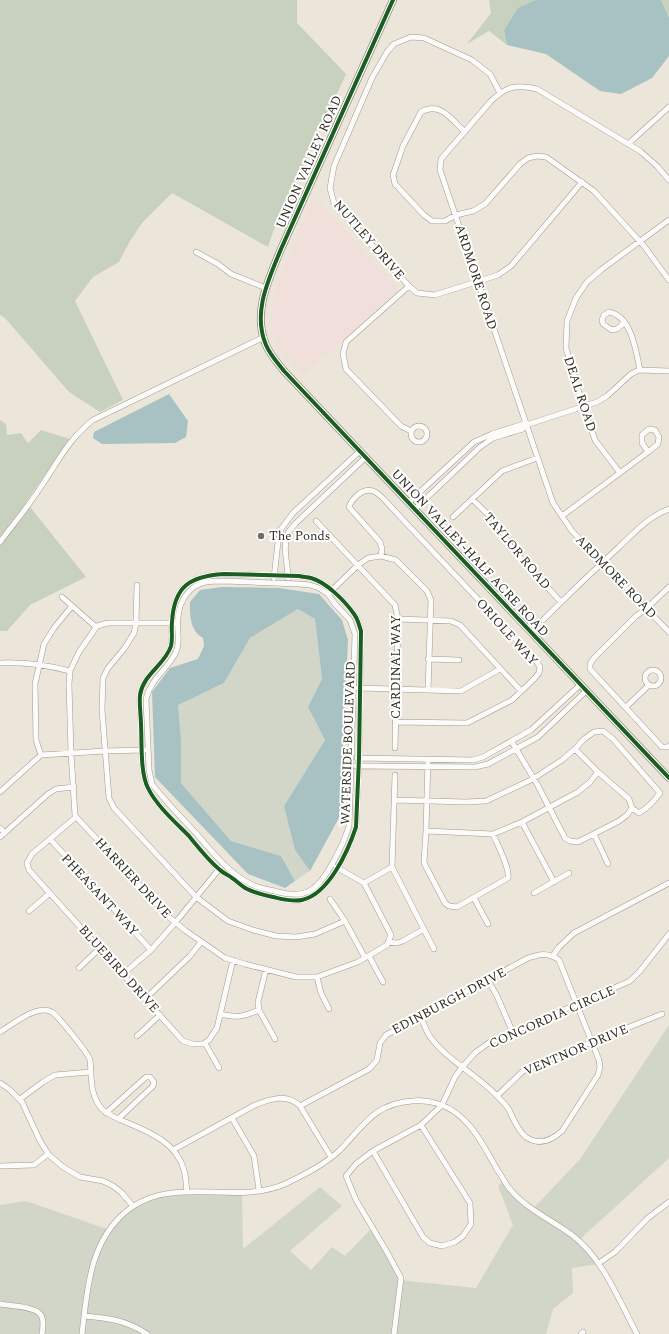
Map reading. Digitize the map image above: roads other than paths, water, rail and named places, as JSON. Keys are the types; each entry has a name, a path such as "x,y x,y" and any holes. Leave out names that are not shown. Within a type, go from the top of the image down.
{"street":[{"name":"UNION VALLEY ROAD","path":"264,337 261,324 261,314 262,301 266,288 284,242 393,0"},
{"name":"NUTLEY DRIVE","path":"500,93 490,74 472,60 424,38 410,37 394,44 387,52 372,78 334,166 330,188 334,203 409,286 417,293 435,295 498,275 511,266 582,182"},
{"name":"ARDMORE ROAD","path":"669,180 657,166 640,151 537,89 524,86 509,88 500,93 441,159 440,170 553,503 572,531 669,632"},
{"path":"465,132 442,110 436,108 426,109 421,112 403,146 393,175 395,184 424,215 432,221 445,221 456,215 473,211 484,204 520,164 528,158 537,156 546,157 594,191 640,242 669,280"},
{"path":"628,144 669,108"},
{"name":"DEAL ROAD","path":"620,473 595,440 583,406 566,348 567,321 576,298 587,282 602,269 669,220"},
{"path":"196,252 218,264 231,274 266,288"},
{"path":"409,286 346,342 343,354 346,369 401,426 411,431"},
{"path":"624,323 633,337 640,370"},
{"path":"0,542 43,484 70,442 80,430 90,422 264,337"},
{"name":"UNION VALLEY-HALF ACRE ROAD","path":"264,337 270,353 280,366 669,778"},
{"path":"409,502 474,442 498,432 523,424 526,425 597,402 607,396 631,374 640,370 669,371"},
{"path":"415,509 480,447 493,438 523,429 526,425"},
{"path":"274,583 278,542 281,530 293,514 360,451"},
{"path":"562,516 648,452"},
{"path":"288,583 286,542 288,533 296,522 366,457"},
{"path":"453,517 502,471 537,458"},
{"path":"438,475 442,476 444,481"},
{"name":"ORIOLE WAY","path":"381,556 382,549 380,542 349,507 356,496 363,491 375,491 540,667 539,673 512,700 467,723 395,722"},
{"name":"TAYLOR ROAD","path":"472,499 497,523 510,547 561,602"},
{"path":"543,620 648,520 660,512 669,509"},
{"name":"CARDINAL WAY","path":"316,521 395,605 398,619 395,748"},
{"path":"328,594 358,565 368,558 381,556 396,560 427,591 430,600 428,690"},
{"name":"WATERSIDE BOULEVARD","path":"224,574 288,576 310,578 321,582 332,590 354,614 360,627 361,643 356,827 337,868 327,884 313,896 302,900 292,901 259,894 246,889 219,870 157,802 148,788 144,778 140,694 143,684 170,648 172,636 171,624 174,605 180,591 190,582 208,575 224,574"},
{"name":"WATERSIDE BOULEVARD","path":"225,581 274,583 310,585 319,588 328,594 350,620 355,634 349,826 345,839 332,864 319,882 311,890 289,895 255,886 224,864 152,784 149,770 146,699 148,689 153,680 169,663 176,651 179,640 178,618 182,602 187,593 194,587 205,582 225,581"},
{"path":"136,585 136,623 134,633 124,649 108,668 103,678 102,710 105,751 109,798 114,808 196,897 228,921 276,936 296,937 315,934 345,921"},
{"path":"669,587 646,609 636,616 594,658 590,664 590,669 662,747 668,748 669,746"},
{"path":"62,597 96,627"},
{"path":"41,754 36,740 35,684 39,664 44,644 54,628 72,606"},
{"path":"398,619 451,621 460,625 521,691"},
{"path":"76,817 72,753 70,671 79,652 96,627 108,623 178,623"},
{"path":"428,659 459,660"},
{"path":"0,663 18,662 39,664 70,671"},
{"path":"353,688 461,691 500,669"},
{"path":"352,758 473,760 483,757 531,730 580,685"},
{"path":"626,707 649,685"},
{"path":"351,766 475,767 488,764 538,737 586,691"},
{"path":"558,705 564,712"},
{"path":"394,800 486,801 533,780 575,749 584,739 594,732 603,731 613,739 660,793 639,813 632,808 628,799 575,749"},
{"path":"512,742 565,838 570,841 578,842 619,821 627,815 632,808"},
{"path":"0,792 41,754 149,750"},
{"path":"428,759 424,863 445,903 449,906 457,907 508,878 509,875 507,867 493,834"},
{"path":"426,832 493,834 522,822 578,792 590,782 598,772"},
{"path":"395,775 392,867 434,949"},
{"path":"0,837 48,794 56,789 74,788"},
{"name":"BLUEBIRD DRIVE","path":"76,817 32,854 27,863 29,870 183,1040 192,1044 205,1043"},
{"name":"HARRIER DRIVE","path":"76,817 164,912 176,923 225,958 296,977 318,977 346,968 387,945 388,942"},
{"path":"522,822 554,882"},
{"path":"0,828 5,833"},
{"path":"594,834 608,864"},
{"name":"PHEASANT WAY","path":"50,839 151,950"},
{"path":"123,974 151,950 176,923 224,864"},
{"path":"332,864 364,883 391,935 388,942 397,943 403,941 424,929"},
{"path":"364,883 392,867"},
{"path":"534,894 569,873"},
{"path":"420,1016 431,1038 449,1057 486,1085 497,1096 507,1107 521,1131 527,1137 544,1142 554,1138 562,1131 598,1075 600,1067 599,1060 559,960 553,956 559,947 574,933 669,883"},
{"path":"30,911 50,893"},
{"path":"474,898 488,924"},
{"path":"330,900 383,982"},
{"name":"CONCORDIA CIRCLE","path":"442,1105 455,1077 476,1052 490,1042 630,981 640,971 669,934"},
{"path":"145,998 190,956 202,942"},
{"path":"79,968 100,948"},
{"name":"EDINBURGH DRIVE","path":"300,1106 368,1069 377,1060 380,1043 386,1035 528,958 540,954 553,956"},
{"path":"219,1068 205,1043 209,1040 217,1028 233,960"},
{"path":"266,969 258,1002 259,1010 275,1039"},
{"path":"318,977 322,994 329,1009"},
{"path":"488,980 497,996 513,1033"},
{"path":"0,1032 35,1011 42,1010 52,1012 85,1050 90,1058 91,1086 97,1103 106,1113 151,1133 173,1150 180,1158 185,1172 187,1192"},
{"path":"220,1014 234,1017 243,1016 259,1010"},
{"name":"VENTNOR DRIVE","path":"497,1096 523,1072 662,1014"},
{"path":"137,1036 160,1015"},
{"path":"20,1099 55,1075 90,1072"},
{"path":"106,1113 146,1077 150,1077 154,1082 153,1086 118,1119"},
{"path":"0,1083 20,1099 27,1109 40,1141 48,1154 62,1167 80,1177 103,1182 113,1186 134,1206"},
{"path":"173,1150 255,1105 269,1099 282,1097 297,1103 300,1106 331,1157"},
{"path":"82,1334 93,1264 99,1247 109,1229 121,1216 134,1206 149,1198 168,1193 268,1190 284,1184 323,1164 338,1152 373,1114 383,1108 398,1102 424,1100 442,1105 452,1110 466,1121 508,1187 541,1216 573,1235 589,1250 599,1263 637,1334"},
{"path":"394,1334 401,1278 356,1200 346,1176 356,1164 373,1151 421,1125 442,1105"},
{"path":"232,1118 254,1156 259,1190"},
{"path":"373,1151 422,1237 430,1243 442,1246 455,1242 463,1236 471,1224 470,1203 421,1125"},
{"path":"0,1166 34,1165 48,1154"},
{"path":"599,1263 615,1252 648,1218 669,1202"},
{"path":"0,1304 34,1309 42,1318 42,1334"},
{"path":"84,1316 119,1320 136,1327 146,1334"}],"water":[{"path":"536,0 661,0 669,17 669,56 652,78 621,94 600,91 546,54 507,45 504,30 518,8"},
{"path":"169,394 188,421 186,437 175,443 102,444 93,438 94,432"},
{"path":"222,587 279,588 319,594 342,620 348,640 340,816 310,871 295,850 284,806 325,740 308,707 322,679 315,619 298,609 250,638 224,683 178,705 181,739 181,783 231,841 281,856 295,881 285,888 248,874 155,777 152,692 170,668 198,659 204,646 203,638 195,631 193,627 190,602 200,590"}],"place":[{"name":"The Ponds","path":"261,536"}]}
